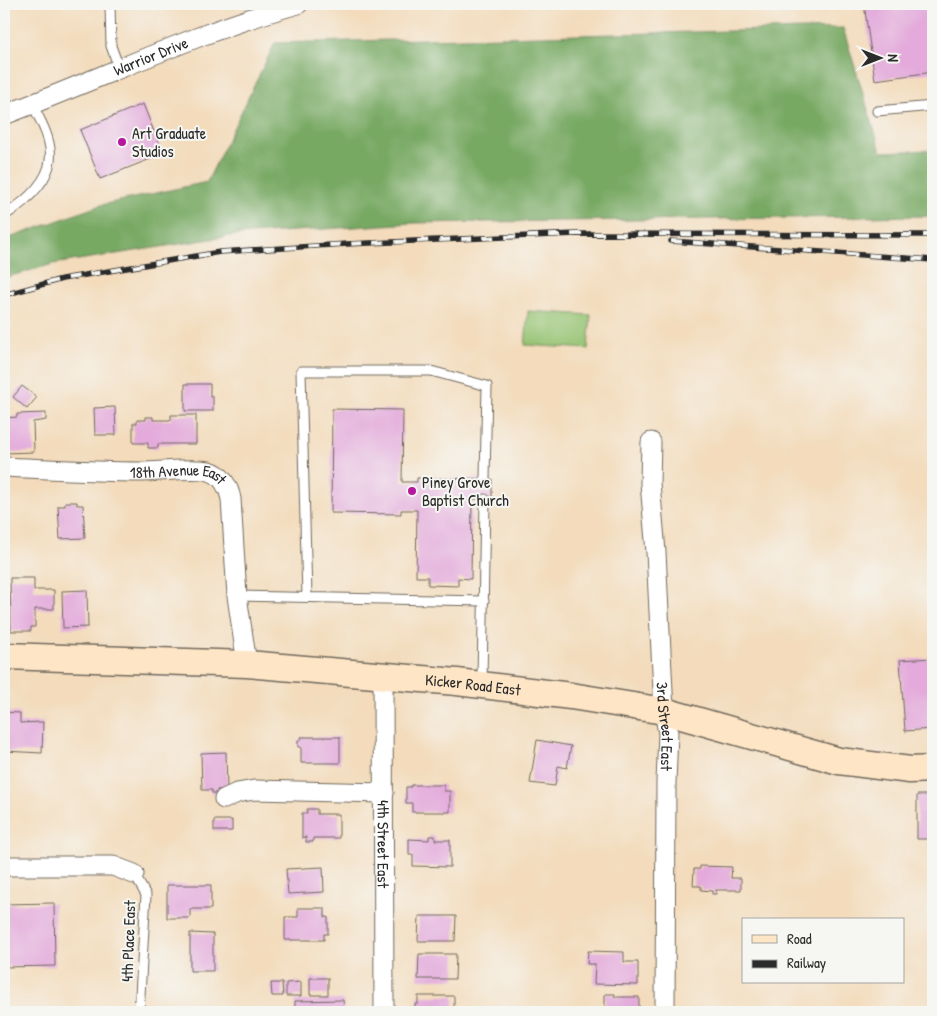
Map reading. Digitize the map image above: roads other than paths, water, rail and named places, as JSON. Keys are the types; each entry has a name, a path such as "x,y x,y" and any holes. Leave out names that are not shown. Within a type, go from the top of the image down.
{"main road":[{"name":"Kicker Road East","path":"4,656 247,664 482,685 664,711 839,761 910,770 933,769"}],"street":[{"name":"Warrior Drive","path":"4,115 198,37 262,14 298,4"},
{"name":"3rd Street East","path":"651,442 650,483 656,552 664,711 668,734 666,783 666,1012"},
{"name":"18th Avenue East","path":"4,467 140,472 211,471 221,478 229,487 231,500 237,596 247,664"},
{"name":"4th Street East","path":"383,675 384,1012"},
{"path":"224,799 237,793 254,790 384,793"},
{"path":"4,866 114,866 134,874"}],"lane":[{"path":"110,4 111,46 119,68"},
{"path":"4,216 25,200 43,180 51,160 46,133 32,104"},
{"path":"877,110 933,106"},
{"path":"307,597 300,371 431,371 487,386 485,479"},
{"path":"482,685 485,499"},
{"path":"237,596 484,601"},
{"name":"4th Place East","path":"134,874 146,895 139,1012"}],"railway":[{"path":"4,295 62,279 220,252 347,244 576,234 933,235"},
{"path":"671,241 933,260"}],"place":[{"name":"Art Graduate Studios","path":"122,142"},
{"name":"Piney Grove Baptist Church","path":"412,491"}]}
